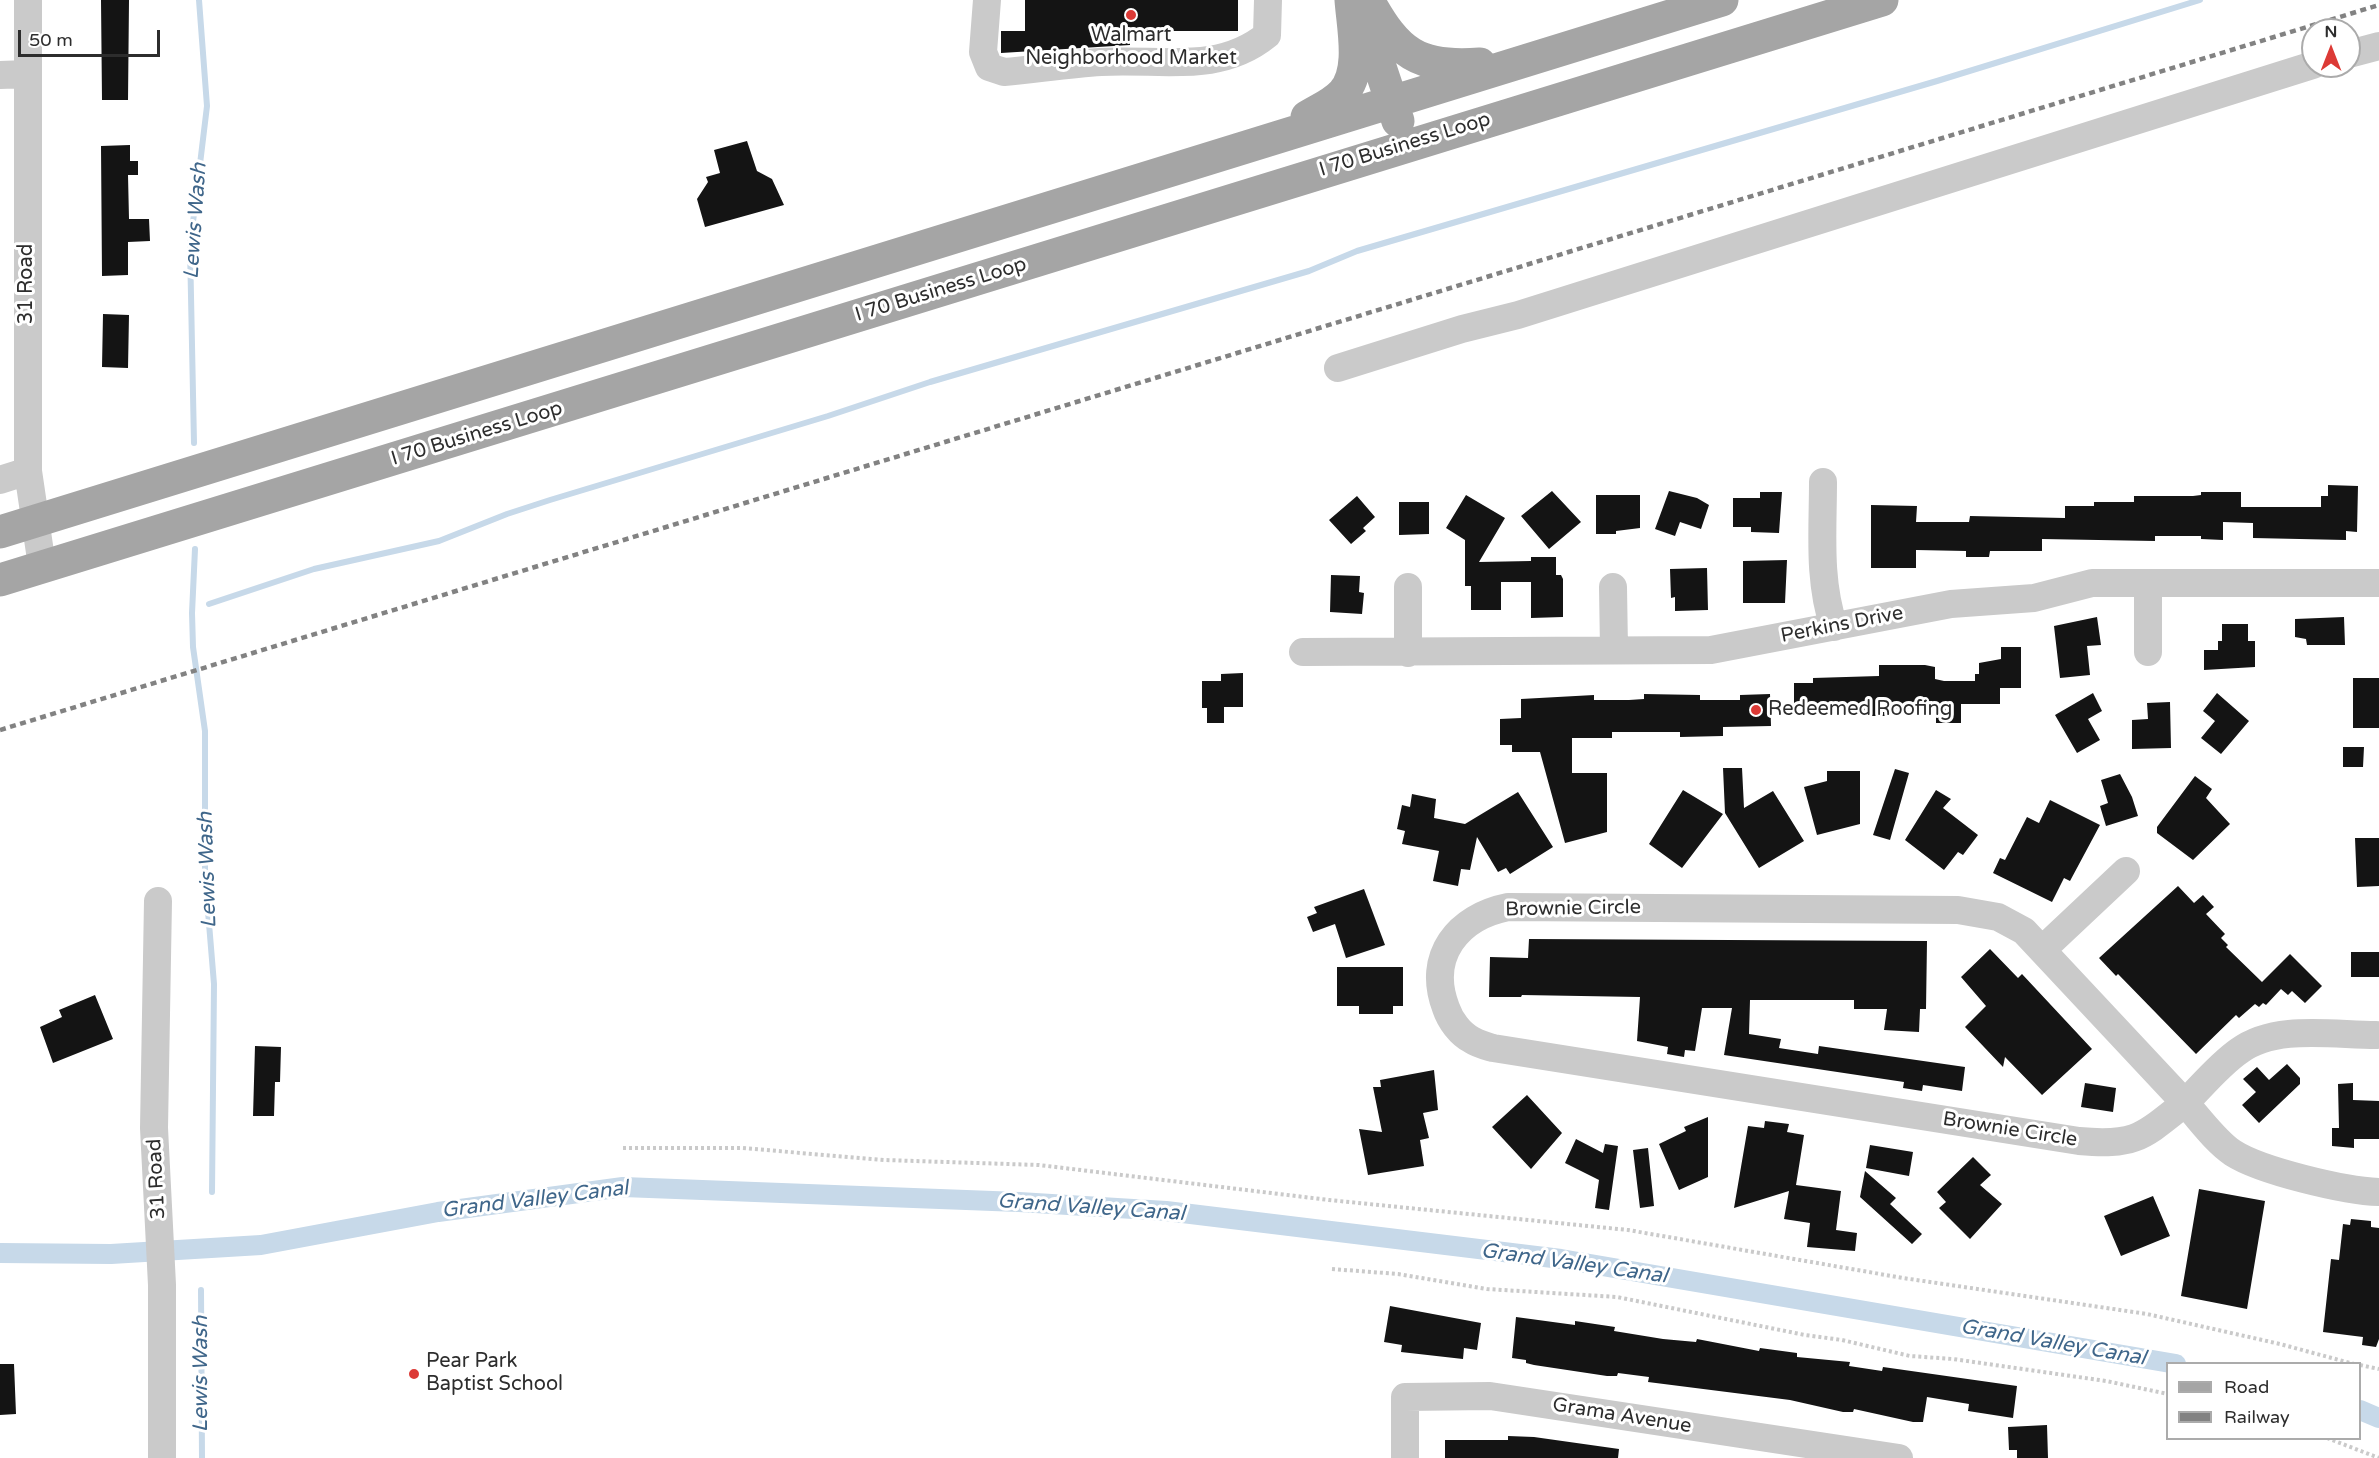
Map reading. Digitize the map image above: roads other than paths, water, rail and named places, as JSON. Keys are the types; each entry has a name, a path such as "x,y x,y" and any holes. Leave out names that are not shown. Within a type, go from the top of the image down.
{"main road":[{"path":"1199,160 1303,119 1342,94 1349,83 1354,62 1351,0"},
{"path":"1358,0 1406,145"},
{"path":"1368,0 1384,29 1398,45 1420,60 1435,64 1451,66 1484,64 1593,39"},
{"path":"0,532 1722,0"},
{"name":"I 70 Business Loop","path":"0,580 1882,0"}],"street":[{"name":"31 Road","path":"27,0 14,74 28,471 42,566"},
{"path":"987,0 983,51 989,67 1004,72 1102,62 1212,61 1250,49 1267,35 1268,0"},
{"path":"2361,51 2379,46"},
{"path":"1338,368 1461,329 1518,315 1743,242 2147,120 2301,69"},
{"path":"0,480 28,471"},
{"path":"1823,482 1823,580 1826,603 1834,627"},
{"name":"Perkins Drive","path":"1303,652 1711,650 1951,604 2034,598 2092,583 2379,583"},
{"path":"2148,583 2148,652"},
{"path":"1408,587 1408,653"},
{"path":"1613,587 1614,649"},
{"path":"2042,950 2126,870"},
{"name":"31 Road","path":"158,901 154,1128 162,1285 162,1458"},
{"name":"Brownie Circle","path":"2185,1103 2145,1134 2115,1144 2097,1143 1493,1048 1471,1040 1458,1029 1448,1014 1439,981 1444,955 1457,933 1471,920 1489,911 1508,907 1968,910 2007,921 2024,931 2232,1152 2247,1160 2338,1187 2379,1192"},
{"path":"2185,1103 2239,1051 2264,1038 2288,1035 2376,1035"},
{"name":"Grama Avenue","path":"1405,1458 1405,1397 1490,1396 1899,1458"}],"waterway":[{"name":"Lewis Wash","path":"194,443 190,247 207,106 199,0"},
{"path":"209,604 314,569 439,541 550,500 828,416 930,382 1309,271 1357,251 1937,81 2200,0"},
{"name":"Lewis Wash","path":"195,549 193,647 205,731 205,875 214,984 212,1192"},
{"name":"Grand Valley Canal","path":"0,1253 111,1254 261,1245 438,1212 623,1187 1019,1202 1166,1211 1561,1259 2166,1362"},
{"name":"Lewis Wash","path":"201,1290 202,1458"},
{"name":"Grand Valley Canal","path":"2361,1410 2379,1418"}],"railway":[{"path":"0,730 2379,5"}],"place":[{"name":"Walmart Neighborhood Market","path":"1131,15"},
{"name":"Redeemed Roofing","path":"1756,710"},
{"name":"Pear Park Baptist School","path":"414,1374"}]}
